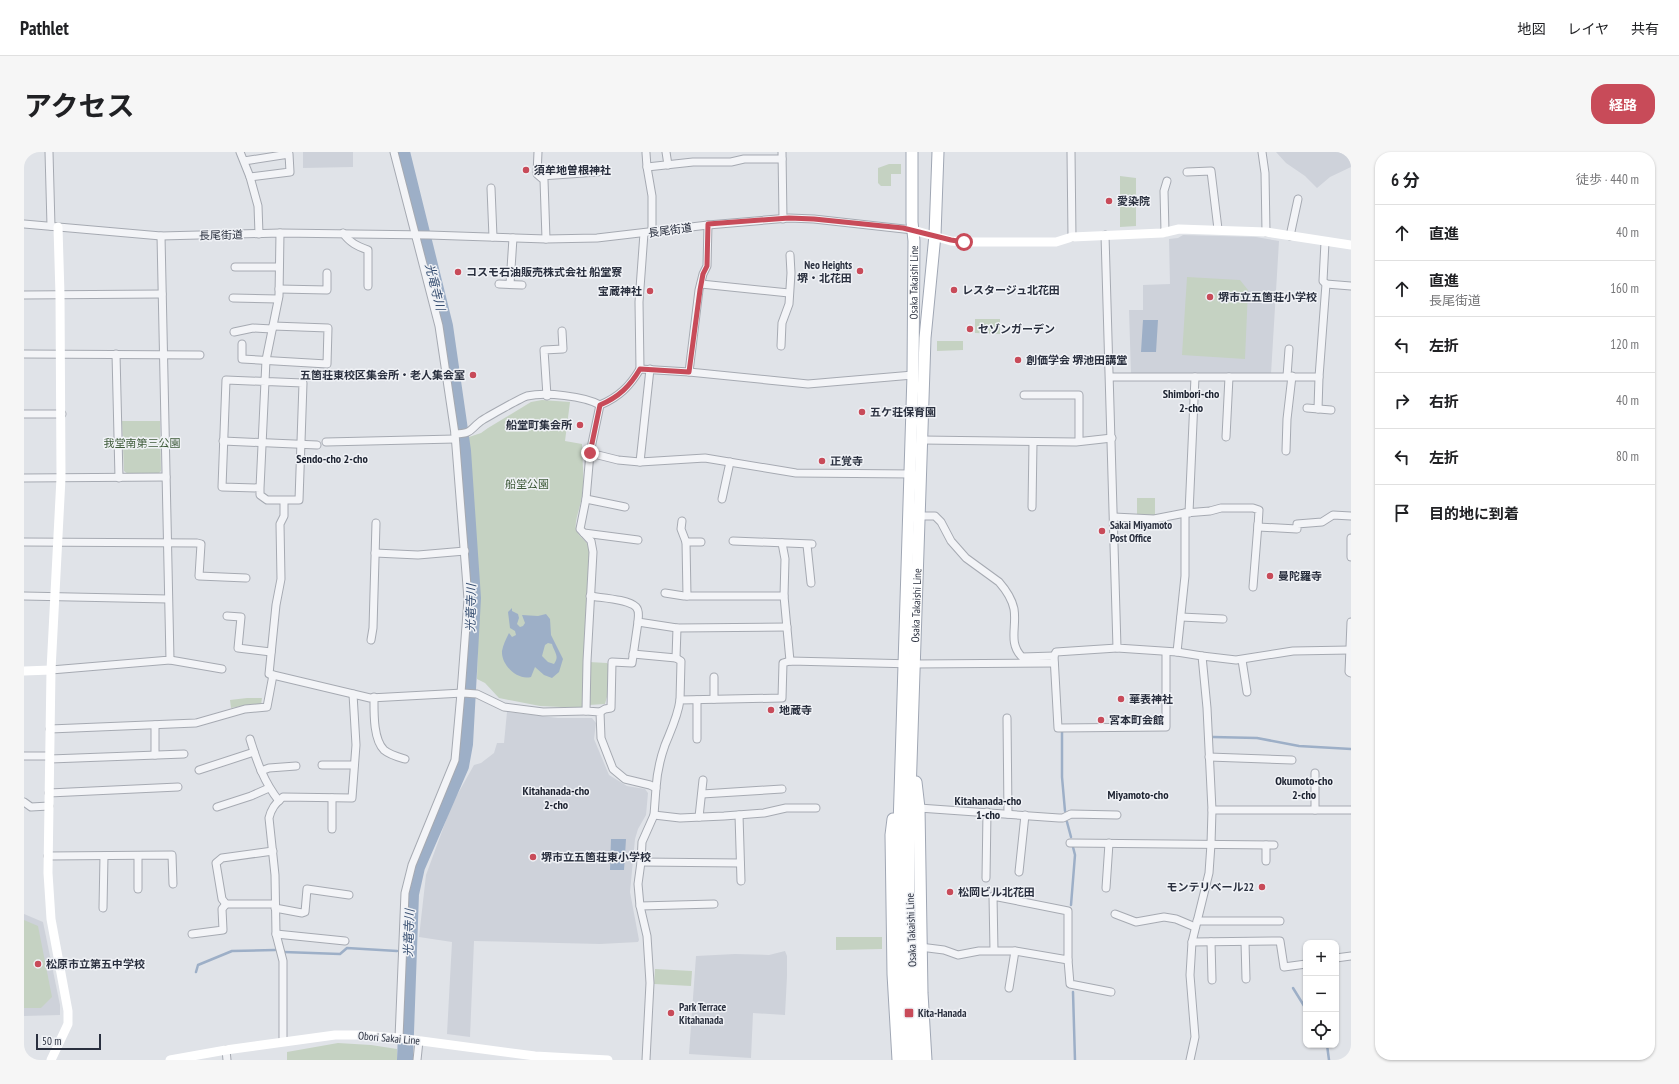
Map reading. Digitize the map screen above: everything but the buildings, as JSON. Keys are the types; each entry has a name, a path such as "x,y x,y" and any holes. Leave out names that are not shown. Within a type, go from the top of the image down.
{"main road":[{"name":"Osaka Takaishi Line","path":"912,152 914,241 913,375 910,474 911,744 905,918 917,1060"},
{"name":"Osaka Takaishi Line","path":"907,1060 905,918 900,781 920,516 925,336 935,235 938,152"},
{"path":"911,744 919,808 920,947 926,1060"},
{"path":"898,1060 893,974 891,835 900,781"}],"street":[{"path":"49,152 60,295 62,414 61,478 51,670 48,873 51,919 68,1011 68,1024 51,1060"},
{"path":"240,152 250,177 258,206 259,234"},
{"path":"394,152 417,235 439,326 455,436 468,599 462,693 455,760 412,864 405,893 400,1038"},
{"path":"538,152 537,174 544,180 546,239"},
{"path":"666,152 668,165"},
{"path":"1071,152 1072,237"},
{"path":"1262,152 1265,173 1266,232"},
{"path":"646,153 652,196 652,232"},
{"path":"244,161 289,154 290,172 250,177"},
{"path":"647,167 693,162 731,162 743,155 782,155 783,219"},
{"path":"1187,172 1211,171 1218,229"},
{"path":"541,176 598,172"},
{"path":"1164,232 1164,192 1167,181"},
{"path":"491,188 493,237"},
{"path":"1290,236 1298,199"},
{"name":"長尾街道","path":"24,224 161,236 280,233 428,235 546,239 597,238 708,224 783,219 814,219 913,230"},
{"path":"689,372 701,284 703,274 707,266 708,224"},
{"path":"913,230 964,242 1056,242 1072,237 1164,232 1179,229 1218,229 1266,232 1351,245"},
{"path":"260,488 222,487 226,380 265,382 303,383 299,500 267,500 260,495 262,442 265,382 266,360 278,299 280,233"},
{"path":"326,442 455,436 467,434 481,422 526,396 570,396 600,405 610,401 628,387 640,369 639,302 644,233"},
{"path":"343,234 347,240 354,245 368,250 368,286"},
{"path":"1105,235 1117,648"},
{"path":"161,236 170,660"},
{"path":"510,284 513,238"},
{"path":"1318,409 1326,284 1323,280 1325,242"},
{"path":"781,346 782,323 790,293 790,255"},
{"path":"235,267 279,267"},
{"path":"279,289 327,290 327,273"},
{"path":"500,284 522,285"},
{"path":"701,284 790,293"},
{"path":"1326,284 1351,286"},
{"path":"24,295 162,294"},
{"path":"233,298 278,299"},
{"path":"234,332 253,328 328,328 327,364 242,359 242,344"},
{"path":"547,396 544,350 562,349 562,331"},
{"path":"1286,451 1290,376 1288,349"},
{"path":"24,354 200,355"},
{"path":"116,354 119,478"},
{"path":"640,369 689,372 808,384 913,375"},
{"path":"640,462 650,369"},
{"path":"1110,377 1320,377"},
{"path":"1226,438 1229,377"},
{"path":"1177,652 1185,576 1187,513 1196,378"},
{"path":"1024,395 1079,395 1079,441"},
{"path":"586,711 593,552 591,541 580,529 580,522 586,499 590,453 600,405"},
{"path":"1306,408 1331,410"},
{"path":"24,414 62,414"},
{"path":"922,440 1033,442 1079,441 1112,438"},
{"path":"223,441 317,445"},
{"path":"1032,507 1033,442"},
{"path":"590,453 618,460 640,462 705,458 796,473 921,474"},
{"path":"722,500 730,462"},
{"path":"24,478 166,478"},
{"path":"586,499 625,507"},
{"path":"284,500 284,516 280,524 281,580 276,605 269,674 374,698 462,693 474,694 504,707 543,712 600,712 605,708 611,708 612,662 632,663 639,611 636,606 628,602 590,596"},
{"path":"1114,517 1154,519 1221,508 1253,508 1259,510 1253,587"},
{"path":"1258,524 1258,526 1297,529 1297,524 1322,522 1333,515 1351,516"},
{"path":"920,516 935,516 941,522 951,541 966,558 1004,587 1014,609 1014,646 1022,657 1054,660"},
{"path":"682,521 681,529 686,542 687,596"},
{"path":"371,640 376,523"},
{"path":"584,533 638,540"},
{"path":"1351,538 1351,557"},
{"path":"733,541 810,544 812,583"},
{"path":"24,542 197,542 201,544 199,576 246,578"},
{"path":"686,542 701,542"},
{"path":"782,543 785,559 784,596 790,661"},
{"path":"375,553 418,556 465,551"},
{"path":"665,593 687,596 784,596"},
{"path":"24,596 168,599"},
{"path":"227,616 241,618 238,648 271,652"},
{"path":"1181,618 1223,619"},
{"path":"638,622 677,628 787,627"},
{"path":"1351,622 1349,672 1351,673"},
{"path":"676,658 677,628"},
{"path":"1166,652 1166,727 1058,728 1054,660 1056,652 1117,648 1177,652 1242,660 1284,652 1350,650"},
{"path":"633,654 676,658 681,661 679,709 661,756 657,774 654,815 642,842 638,884 640,906 647,936 650,983 646,1060"},
{"path":"1190,1060 1195,1037 1190,975 1192,942 1209,873 1211,844 1212,810 1207,708 1202,656"},
{"path":"24,670 51,670 170,660 222,669"},
{"path":"680,700 782,698 783,663 790,661 910,664 1054,660"},
{"path":"1242,660 1247,692"},
{"path":"50,729 196,723 245,709 267,707 273,675"},
{"path":"714,677 714,700"},
{"path":"284,1041 283,962 276,934 269,818 270,810 283,797 352,798 356,745 353,694"},
{"path":"374,698 375,725 383,750 391,755 405,759"},
{"path":"697,700 697,739"},
{"path":"600,712 601,738 613,769 625,779 650,784 656,788"},
{"path":"1008,718 1008,814"},
{"path":"155,725 155,755"},
{"path":"250,739 260,771 269,788 279,801"},
{"path":"199,770 254,752"},
{"path":"24,756 50,758 184,754"},
{"path":"1209,758 1292,760"},
{"path":"322,765 354,765"},
{"path":"260,771 269,768 296,766"},
{"path":"1315,773 1315,810"},
{"path":"698,817 703,780"},
{"path":"49,793 178,787"},
{"path":"217,806 251,796 269,788"},
{"path":"702,794 782,789"},
{"path":"332,798 332,829"},
{"path":"24,802 31,807 49,806"},
{"path":"654,815 680,818 764,813 786,808 816,808"},
{"path":"919,808 1063,818 1072,814 1117,815"},
{"path":"1212,810 1351,810"},
{"path":"986,878 987,812"},
{"path":"740,815 741,881"},
{"path":"1019,872 1025,815"},
{"path":"1070,843 1270,845 1266,861"},
{"path":"1106,888 1109,843"},
{"path":"272,851 222,858 216,863 222,900 226,904 275,906 302,913 305,912 307,889 349,895"},
{"path":"48,856 172,855 173,884"},
{"path":"103,908 104,856"},
{"path":"138,856 138,889"},
{"path":"641,862 740,863"},
{"path":"994,950 993,896 1068,911 1068,960 1070,984 1111,992"},
{"path":"192,934 223,930 222,909 226,904"},
{"path":"640,906 714,904"},
{"path":"1115,914 1136,922 1164,917 1196,924 1280,921"},
{"path":"276,934 345,941"},
{"path":"1192,942 1280,942 1284,966 1303,964"},
{"path":"1211,942 1212,980"},
{"path":"1245,942 1246,979"},
{"path":"920,947 944,950 958,955 994,950 1015,951 1068,960"},
{"path":"1008,988 1015,951"},
{"path":"1339,958 1351,956"},
{"name":"Obori Sakai Line","path":"170,1060 284,1041 334,1035 359,1035 400,1038 535,1056 608,1060"},
{"path":"415,1040 417,1060"},
{"path":"226,1050 227,1060"}],"shaded area":[{"path":"303,152 353,152 353,167 303,168"},
{"path":"1276,152 1351,152 1351,167 1330,177 1317,188 1305,176 1286,163"},
{"name":"堺市立五箇荘小学校","path":"1183,235 1256,237 1279,241 1271,374 1131,374 1129,310 1143,310 1143,285 1170,284 1169,239 1178,238"},
{"name":"堺市立五箇荘東小学校","path":"507,712 558,718 592,718 596,723 594,739 609,775 627,786 645,789 648,793 646,815 638,829 635,839 630,892 639,940 638,942 600,944 474,941 470,1037 447,1034 452,942 419,937 426,875 452,804 474,765 481,763 494,753 497,743 504,743"},
{"name":"松原市立第五中学校","path":"24,914 43,922 60,1005 60,1015 24,1016"},
{"path":"785,951 787,956 787,976 785,1015 753,1013 751,1058 689,1054 696,956 735,954 769,955"}],"green space":[{"path":"889,164 901,164 901,174 891,174 891,186 881,186 878,183 878,168"},
{"path":"1120,176 1136,178 1136,226 1120,227"},
{"path":"1187,277 1240,280 1248,290 1245,359 1182,355"},
{"path":"975,319 1000,319 1000,334 975,333"},
{"path":"937,341 963,341 963,350 937,351"},
{"name":"船堂公園","path":"542,400 570,402 565,441 582,444 583,490 576,529 588,545 590,556 584,659 583,708 540,706 499,698 485,683 477,679 479,602 478,562 466,438 481,433 531,402"},
{"name":"我堂南第三公園","path":"122,421 160,421 161,471 158,474 128,474 124,471"},
{"path":"1137,498 1155,498 1155,515 1137,515"},
{"path":"589,662 608,664 608,693 605,704 589,705"},
{"path":"262,698 261,705 248,705 231,708 230,700"},
{"name":"松原市立第五中学校","path":"24,920 38,926 52,997 41,1008 24,1008"},
{"path":"836,937 882,937 882,949 836,950"},
{"path":"655,969 692,971 691,986 654,984"},
{"path":"338,1043 371,1045 397,1049 397,1060 287,1060 287,1052"}],"water":[{"path":"1143,320 1158,320 1156,352 1141,352"},
{"path":"512,608 512,611 518,614 519,618 517,624 520,627 525,623 522,615 538,616 546,614 550,619 551,635 563,659 559,672 552,678 544,675 535,667 531,677 521,677 511,671 504,662 502,649 509,633 512,637 516,635 515,631 510,628 508,612","holes":["548,643 552,644 557,656 554,664 548,662 542,656 545,645"]},
{"path":"611,839 626,839 624,870 610,870"}],"waterway":[{"name":"光竜寺川","path":"402,152 445,326 463,451 473,598 465,744 461,766 417,867 411,894 405,1060"},
{"path":"1062,731 1062,777 1065,811"},
{"path":"1213,737 1257,738 1299,746 1351,749"},
{"path":"1067,822 1071,837"},
{"path":"1071,905 1075,855 1073,847"},
{"path":"284,952 340,954 347,948 397,951"},
{"path":"196,972 198,965 232,951 275,950"},
{"path":"1293,988 1303,1004"},
{"path":"1073,992 1075,1060"},
{"path":"1327,1048 1329,1060"}],"place":[{"name":"須牟地曽根神社","path":"526,170"},
{"name":"愛染院","path":"1109,201"},
{"name":"Neo Heights 堺・北花田","path":"860,271"},
{"name":"コスモ石油販売株式会社 船堂寮","path":"458,272"},
{"name":"レスタージュ北花田","path":"954,290"},
{"name":"宝蔵神社","path":"650,291"},
{"name":"堺市立五箇荘小学校","path":"1210,297"},
{"name":"セゾンガーデン","path":"970,329"},
{"name":"創価学会 堺池田講堂","path":"1018,360"},
{"name":"五箇荘東校区集会所・老人集会室","path":"473,375"},
{"name":"五ケ荘保育園","path":"862,412"},
{"name":"船堂町集会所","path":"580,425"},
{"name":"正覚寺","path":"822,461"},
{"name":"Sakai Miyamoto Post Office","path":"1102,531"},
{"name":"曼陀羅寺","path":"1270,576"},
{"name":"華表神社","path":"1121,699"},
{"name":"地蔵寺","path":"771,710"},
{"name":"宮本町会館","path":"1101,720"},
{"name":"堺市立五箇荘東小学校","path":"533,857"},
{"name":"モンテリベール22","path":"1262,887"},
{"name":"松岡ビル北花田","path":"950,892"},
{"name":"松原市立第五中学校","path":"38,964"},
{"name":"Park Terrace Kitahanada","path":"671,1013"},
{"name":"Kita-Hanada","path":"909,1013"}],"district":[{"name":"Shimbori-cho 2-cho","path":"1191,401"},
{"name":"Sendo-cho 2-cho","path":"332,459"},
{"name":"Okumoto-cho 2-cho","path":"1304,788"},
{"name":"Miyamoto-cho","path":"1138,795"},
{"name":"Kitahanada-cho 2-cho","path":"556,798"},
{"name":"Kitahanada-cho 1-cho","path":"988,808"}],"route":[{"path":"590,453 600,405 610,401 622,393 640,369 689,372 700,290 703,274 707,266 708,224 789,218 814,219 903,228 964,242"}]}
